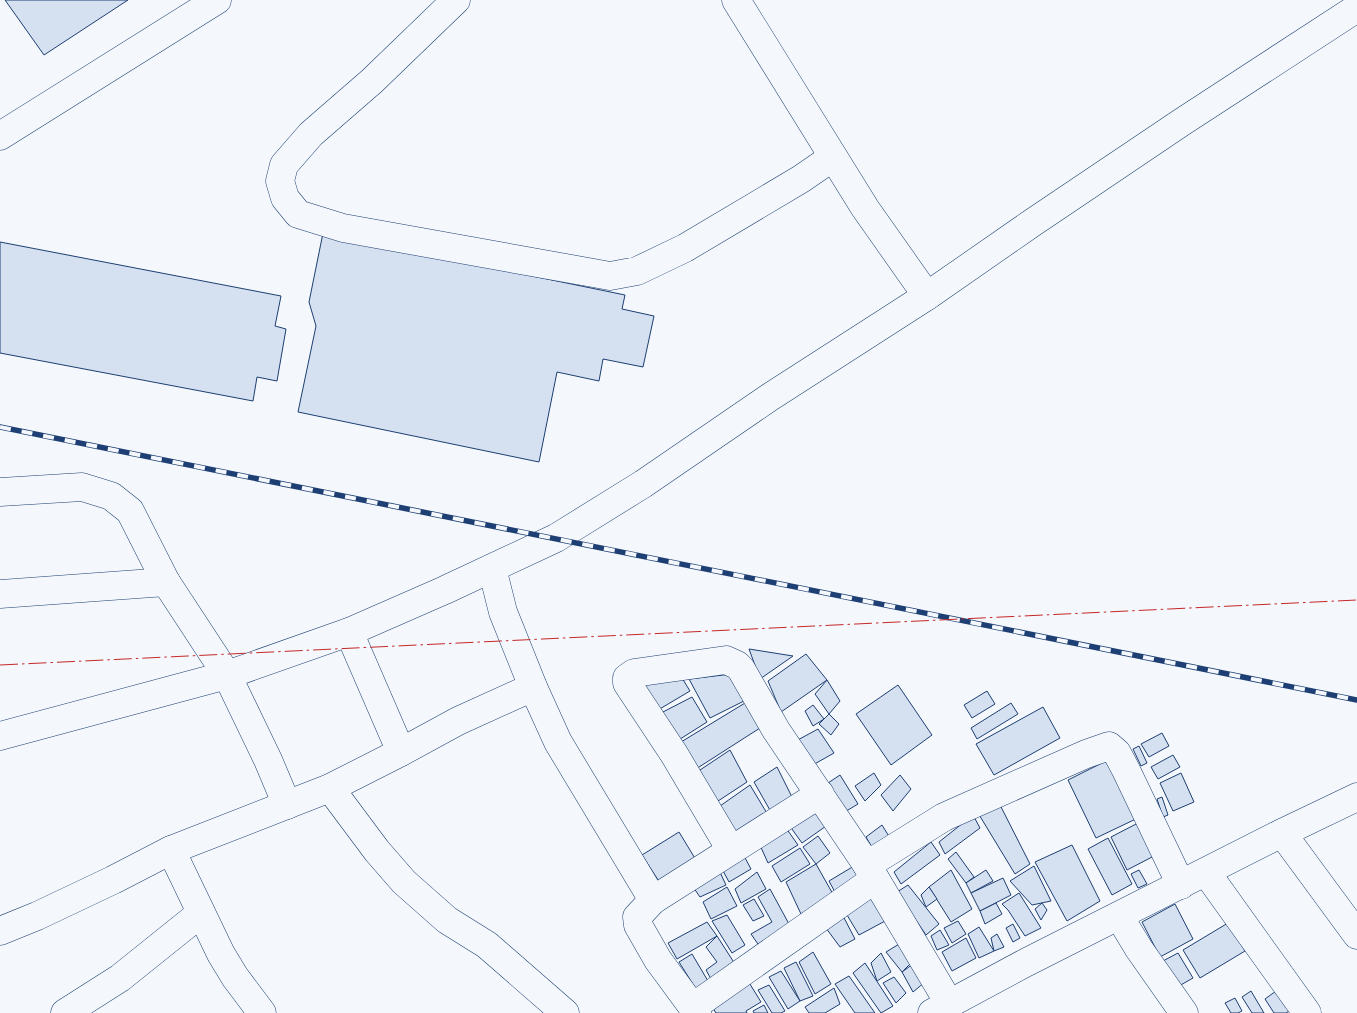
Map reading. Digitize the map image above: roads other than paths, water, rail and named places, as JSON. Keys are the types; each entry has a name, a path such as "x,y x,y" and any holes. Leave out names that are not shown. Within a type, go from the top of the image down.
{"street":[{"path":"0,136 217,0"},
{"path":"456,0 372,81 310,134 284,165 280,180 285,198 298,214 343,228 610,276 637,271 685,248 801,179 833,156"},
{"path":"736,0 865,208 927,296"},
{"path":"0,736 227,675 349,632 556,538 643,484 770,397 927,296 1032,222 1174,127 1357,8"},
{"path":"0,492 82,487 111,496 130,512 166,582 227,675 268,760 287,805"},
{"path":"492,568 504,612 533,686 558,742 653,900"},
{"path":"0,594 166,582"},
{"path":"349,632 400,752"},
{"path":"731,850 674,754 627,683 627,678 634,673 726,660 737,664 748,679 776,730 871,872 941,1008 1282,833 1357,797"},
{"path":"0,931 37,916 113,880 170,850 330,788 458,721 533,686"},
{"path":"820,794 653,900 637,917 638,924 663,968 695,1010 871,872 944,818 1086,754 1109,746 1117,753 1126,770 1181,885"},
{"path":"330,788 377,851 410,888 447,920 487,945 565,1013"},
{"path":"1282,833 1357,935"},
{"path":"170,850 226,962 262,1013"},
{"path":"1206,872 1307,1013"},
{"path":"74,1011 120,978 201,913"},
{"path":"1119,916 1139,949 1184,1013"}],"railway":[{"path":"0,427 1357,700"}]}
